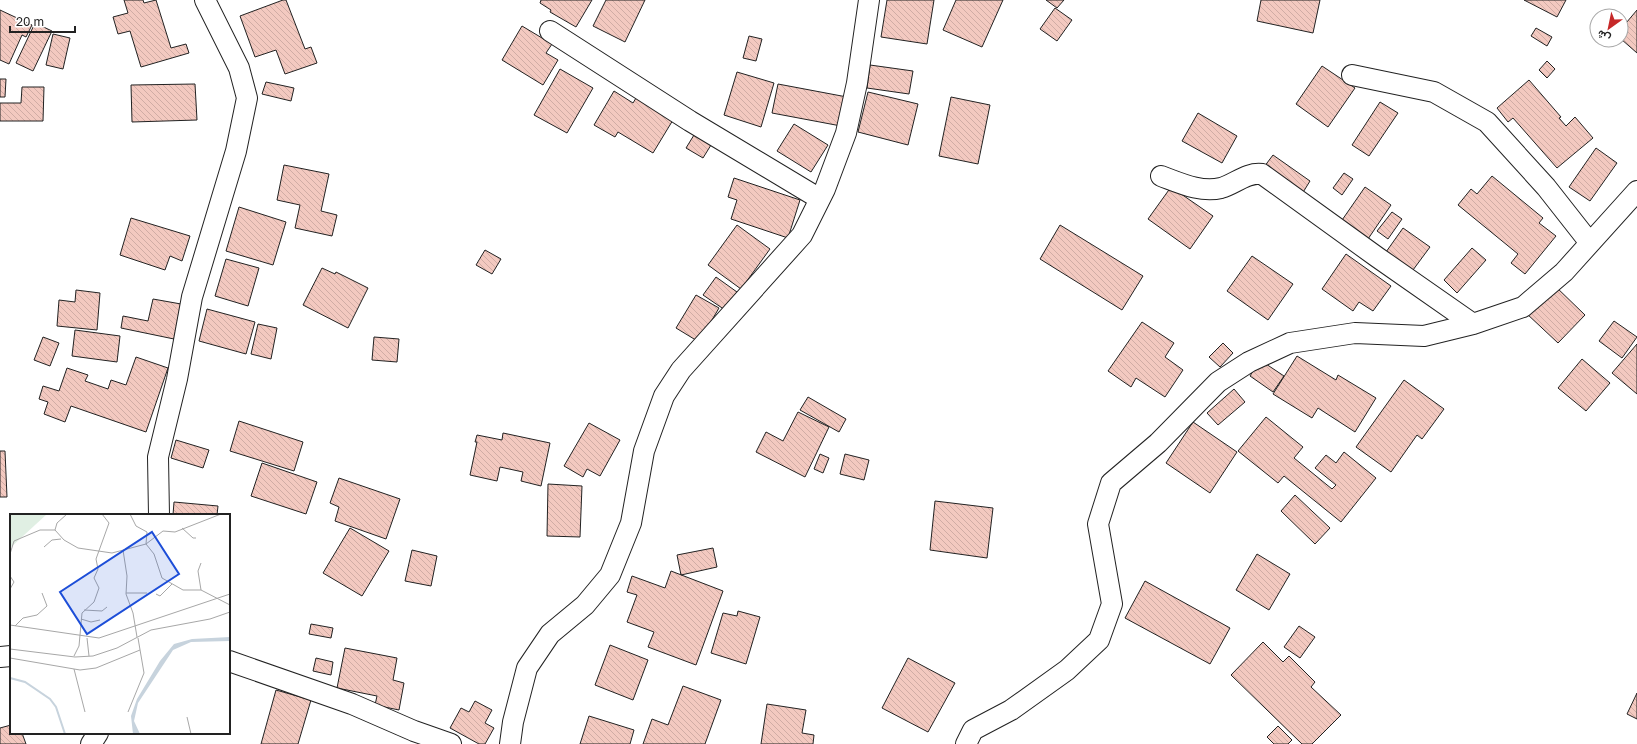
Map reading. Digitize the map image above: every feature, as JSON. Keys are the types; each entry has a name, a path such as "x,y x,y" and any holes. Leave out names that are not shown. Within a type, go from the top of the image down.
{"street":[{"path":"159,514 158,457 177,379 192,297 236,151 247,98 239,68 205,0"},
{"path":"510,744 513,722 527,668 550,634 585,606 610,575 631,523 644,450 664,396 681,370 802,235 820,199 846,133 857,83 869,0"},
{"path":"550,31 690,121 820,199"},
{"path":"1352,75 1434,92 1487,122 1546,187 1590,243"},
{"path":"1161,176 1205,190 1222,188 1255,173 1262,174 1473,324"},
{"path":"966,744 973,730 1011,710 1067,670 1099,640 1112,604 1098,524 1111,483 1158,443 1218,382 1249,362 1290,343 1355,333 1424,336 1473,324 1523,307 1564,272 1637,191"},
{"path":"0,657 10,656"},
{"path":"230,661 346,702 414,731 451,744"},
{"path":"91,744 97,734"}],"building":[{"path":"124,0 143,0 144,3 156,0 171,48 186,44 189,53 141,67 130,31 118,34 113,17 128,13"},
{"path":"286,0 305,49 311,47 317,63 285,74 276,50 255,57 240,16"},
{"path":"541,0 592,0 576,27 550,12 551,10 540,3"},
{"path":"606,0 645,0 625,42 593,26"},
{"path":"887,0 934,0 927,44 881,37"},
{"path":"956,0 1003,0 982,47 943,30"},
{"path":"1046,0 1064,0 1057,8"},
{"path":"1261,0 1320,0 1313,33 1257,21"},
{"path":"1524,0 1566,0 1557,17"},
{"path":"1055,8 1072,20 1057,41 1040,29"},
{"path":"0,10 32,25 26,37 22,35 9,64 0,60"},
{"path":"1637,10 1637,53 1629,46 1629,20"},
{"path":"35,23 52,31 33,71 16,63"},
{"path":"522,26 552,44 546,53 558,60 543,85 502,60"},
{"path":"1536,28 1552,37 1547,46 1531,36"},
{"path":"53,34 70,38 63,69 46,65"},
{"path":"749,36 762,39 756,61 743,58"},
{"path":"1547,61 1555,69 1547,78 1539,70"},
{"path":"870,65 913,71 909,94 867,88"},
{"path":"1322,66 1355,88 1328,127 1296,104"},
{"path":"560,69 593,88 567,133 534,115"},
{"path":"737,72 774,83 761,127 724,115"},
{"path":"0,79 6,79 5,97 0,97"},
{"path":"1529,80 1561,117 1559,118 1566,126 1575,117 1593,138 1557,168 1513,118 1508,122 1497,108"},
{"path":"266,82 294,88 291,101 262,94"},
{"path":"195,84 197,120 132,122 131,85"},
{"path":"778,84 847,97 841,126 772,113"},
{"path":"22,87 44,87 43,121 0,121 0,103 21,103"},
{"path":"614,91 633,103 639,93 676,115 653,153 618,132 615,137 594,125"},
{"path":"868,92 918,104 908,145 858,132"},
{"path":"951,97 990,105 978,164 939,156"},
{"path":"1380,102 1398,113 1369,156 1352,145"},
{"path":"1198,113 1237,136 1222,163 1182,141"},
{"path":"794,124 828,145 811,172 777,151"},
{"path":"694,135 711,145 703,158 686,148"},
{"path":"1596,148 1617,163 1590,201 1569,187"},
{"path":"1273,155 1310,181 1302,194 1264,167"},
{"path":"284,165 329,174 321,211 337,215 332,236 295,228 300,205 277,200"},
{"path":"1344,173 1353,179 1342,195 1333,188"},
{"path":"1492,176 1543,218 1539,223 1556,236 1525,274 1511,263 1518,254 1458,205 1471,189 1477,194"},
{"path":"734,178 800,200 788,238 731,219 737,200 728,197"},
{"path":"1171,187 1213,216 1190,249 1148,219"},
{"path":"1365,187 1391,205 1366,242 1340,223"},
{"path":"239,207 286,222 273,265 226,251"},
{"path":"1392,212 1402,219 1388,239 1377,231"},
{"path":"131,218 190,236 182,261 170,256 165,270 120,255"},
{"path":"737,225 770,249 741,289 708,265"},
{"path":"1060,225 1143,276 1122,310 1040,259"},
{"path":"1403,228 1430,247 1413,270 1386,252"},
{"path":"1472,248 1486,260 1457,293 1444,280"},
{"path":"485,250 501,259 492,274 476,265"},
{"path":"1346,254 1391,286 1373,311 1359,302 1353,311 1322,289"},
{"path":"1252,256 1293,284 1268,320 1227,291"},
{"path":"226,259 259,268 248,306 215,296"},
{"path":"322,268 335,274 336,272 368,288 348,328 303,305"},
{"path":"716,277 737,292 725,310 703,295"},
{"path":"1553,284 1585,315 1558,343 1526,313"},
{"path":"76,290 100,293 97,330 57,326 59,300 75,302"},
{"path":"696,295 719,308 699,342 676,328"},
{"path":"153,299 181,304 174,339 121,328 123,316 148,321"},
{"path":"207,309 255,322 246,354 199,341"},
{"path":"1614,321 1637,337 1622,358 1599,341"},
{"path":"1142,322 1174,343 1165,357 1183,370 1165,397 1136,378 1131,387 1108,371"},
{"path":"258,324 277,328 271,359 251,354"},
{"path":"75,330 120,336 117,362 72,356"},
{"path":"43,337 59,343 50,366 34,360"},
{"path":"374,337 399,339 397,362 372,360"},
{"path":"1223,343 1233,353 1220,367 1209,357"},
{"path":"1637,344 1637,394 1612,373"},
{"path":"1297,356 1336,380 1338,375 1376,398 1355,432 1318,408 1312,418 1273,394"},
{"path":"136,357 168,368 146,432 71,406 65,422 44,414 48,402 39,399 43,386 59,391 67,368 88,375 85,381 108,389 111,380 126,385"},
{"path":"1582,359 1610,383 1586,411 1558,388"},
{"path":"1260,360 1284,376 1273,392 1250,376"},
{"path":"1404,380 1444,409 1422,439 1417,435 1391,472 1356,447"},
{"path":"1234,389 1245,402 1218,425 1207,413"},
{"path":"808,397 846,419 839,432 800,410"},
{"path":"798,412 829,427 805,477 756,452 766,432 783,441"},
{"path":"1266,417 1303,447 1294,458 1332,489 1336,485 1315,468 1326,455 1336,463 1344,452 1376,478 1341,522 1284,476 1278,483 1238,451"},
{"path":"239,421 303,442 294,471 230,451"},
{"path":"1193,422 1237,452 1210,493 1166,463"},
{"path":"589,423 620,440 600,476 587,469 583,477 564,466"},
{"path":"503,433 550,443 541,486 521,481 523,472 500,467 497,481 470,475 477,442 475,442 477,435 502,440"},
{"path":"176,440 209,450 203,468 171,458"},
{"path":"0,451 5,451 7,497 0,497"},
{"path":"820,454 829,458 823,473 814,469"},
{"path":"845,454 869,460 864,480 840,474"},
{"path":"262,463 317,482 306,514 251,496"},
{"path":"339,478 400,499 386,539 335,521 339,507 330,503"},
{"path":"548,484 582,486 580,537 547,536"},
{"path":"1295,495 1330,528 1315,544 1281,511"},
{"path":"935,501 993,508 987,558 930,550"},
{"path":"174,502 218,506 217,514 173,514"},
{"path":"350,528 389,551 362,596 323,573"},
{"path":"713,548 717,567 681,575 677,555"},
{"path":"412,550 437,556 431,586 405,581"},
{"path":"1257,554 1290,574 1269,610 1236,590"},
{"path":"671,571 723,591 696,665 648,647 654,632 627,622 637,595 627,592 632,576 665,588"},
{"path":"1145,581 1230,628 1210,664 1125,618"},
{"path":"738,611 760,617 746,664 711,653 723,613 737,616"},
{"path":"311,624 333,628 331,638 309,634"},
{"path":"1299,626 1315,637 1300,658 1284,647"},
{"path":"1263,642 1283,662 1289,656 1315,682 1311,687 1341,715 1312,744 1302,744 1231,675"},
{"path":"610,645 648,660 633,700 595,685"},
{"path":"345,648 397,658 393,680 404,683 399,710 375,705 377,696 337,688"},
{"path":"316,658 333,662 331,675 313,671"},
{"path":"908,658 955,683 928,732 882,708"},
{"path":"683,686 721,700 705,744 643,744 652,719 668,725"},
{"path":"276,690 311,700 298,744 261,744"},
{"path":"1637,693 1637,719 1627,714"},
{"path":"475,701 492,710 485,723 494,728 485,744 479,744 450,728 461,708 469,712"},
{"path":"767,704 806,710 802,733 814,735 813,744 761,744"},
{"path":"589,716 634,730 630,744 580,744"},
{"path":"10,725 10,734 22,734 26,744 0,744 0,728"},
{"path":"1278,726 1292,740 1288,744 1274,744 1267,737"}]}
